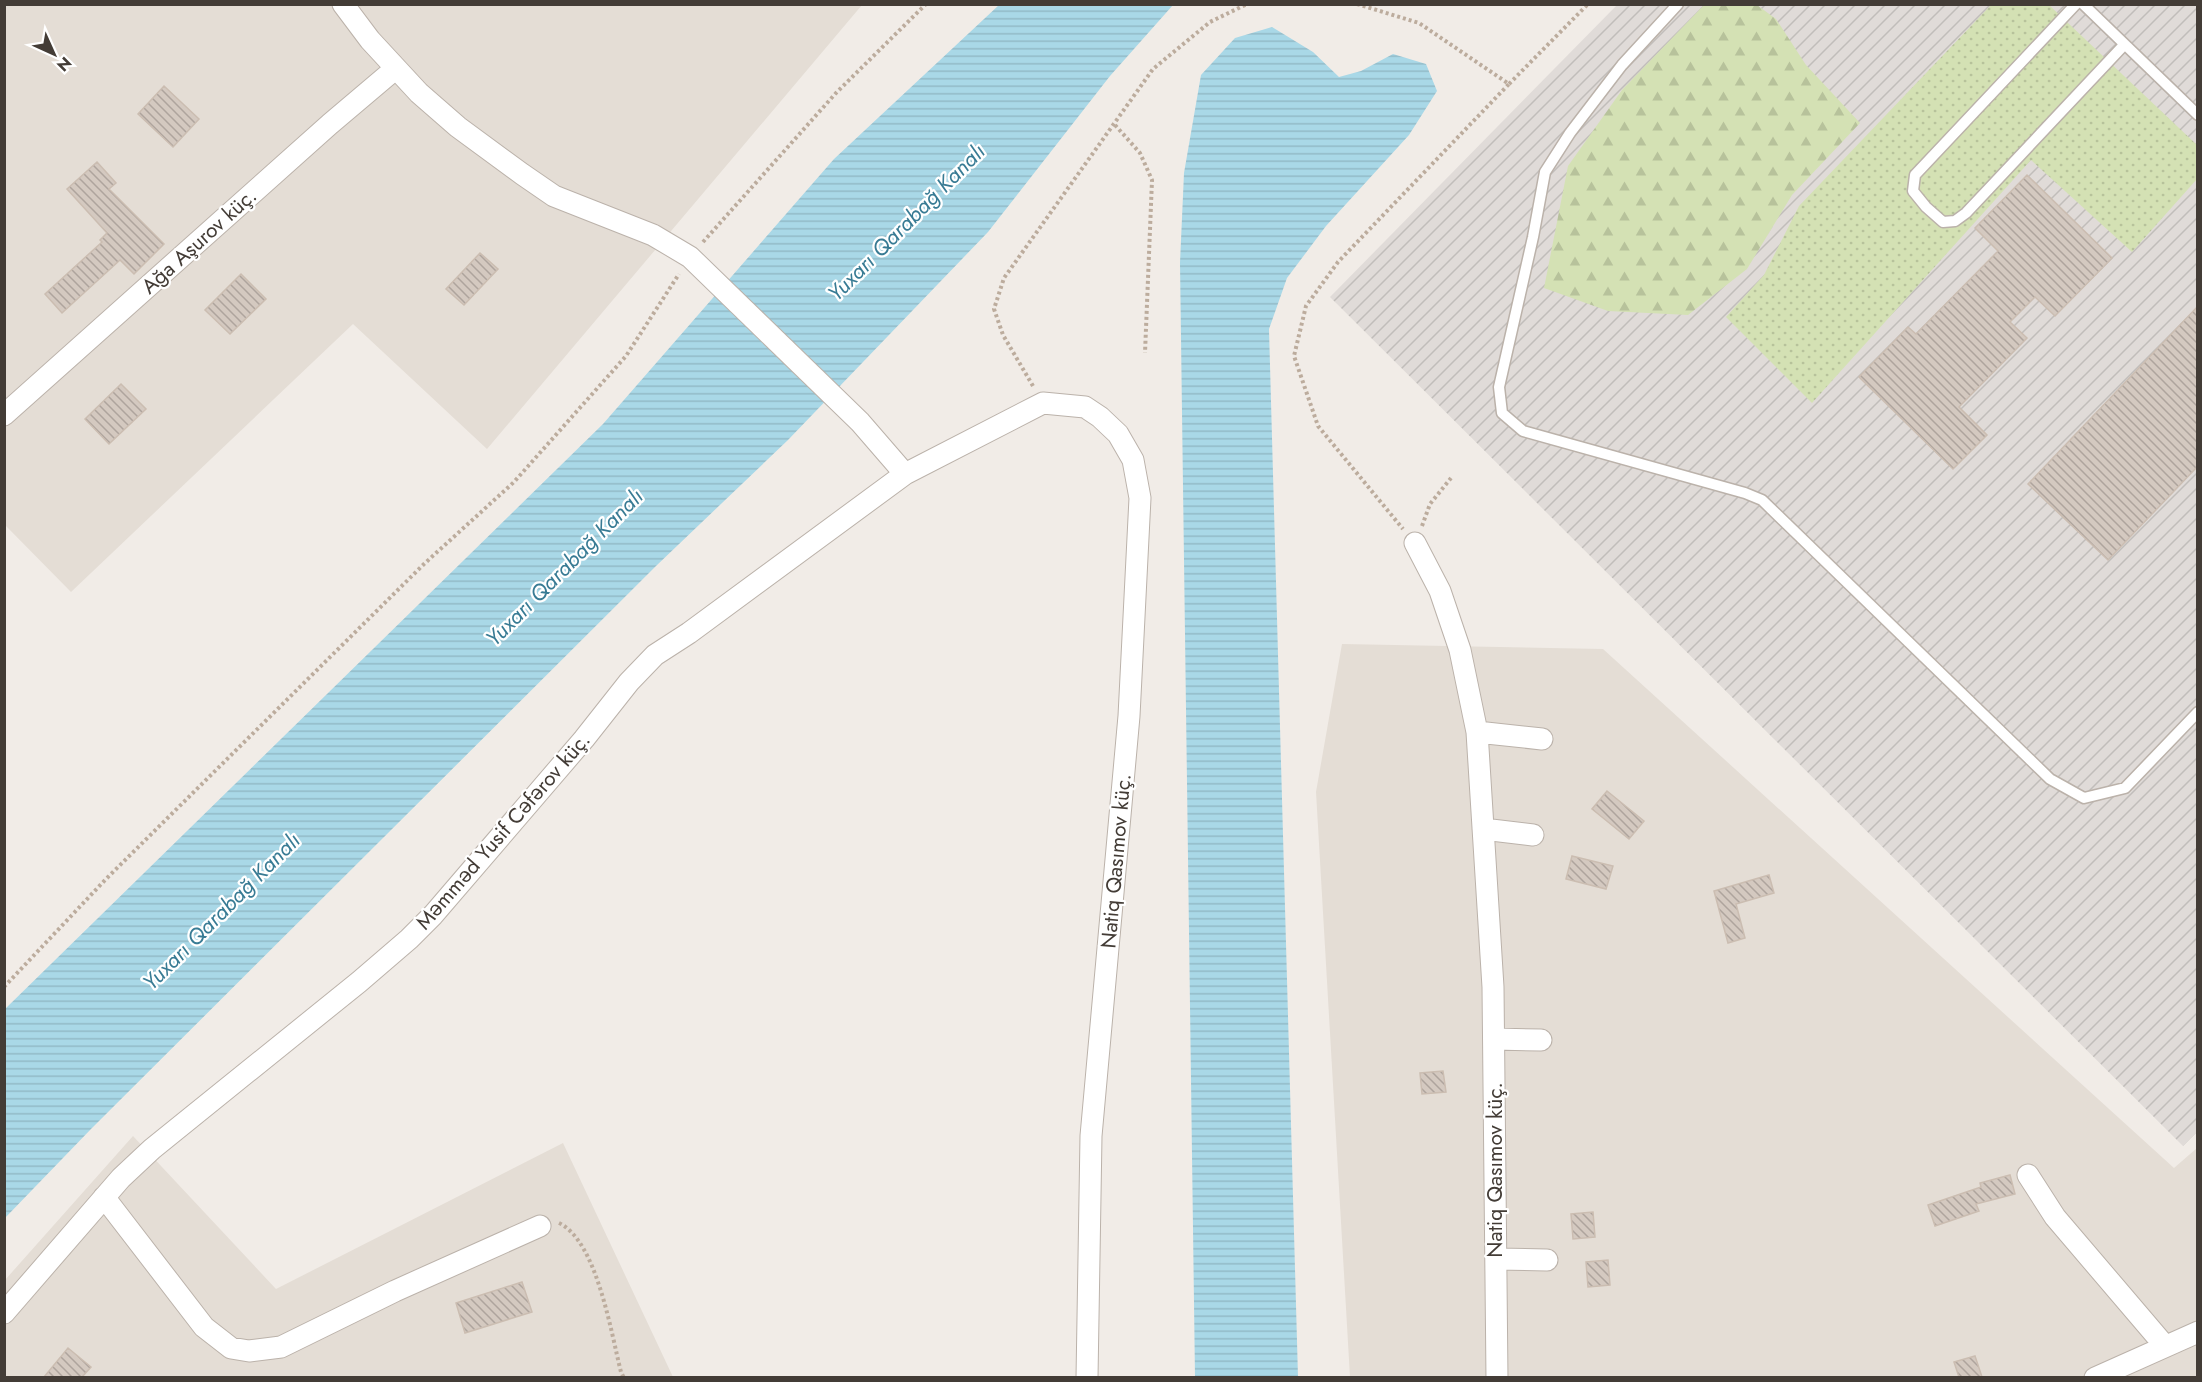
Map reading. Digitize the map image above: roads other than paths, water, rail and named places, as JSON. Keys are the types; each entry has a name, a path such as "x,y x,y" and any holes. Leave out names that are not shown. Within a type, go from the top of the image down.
{"street":[{"path":"343,4 395,69 459,127 554,196 653,235 690,256 860,422 905,474"},
{"name":"Ağa Aşurov küç.","path":"4,415 330,124 395,69"},
{"name":"Məmməd Yusif Cəfərov küç.","path":"4,1313 121,1178 152,1149 409,939 584,739 629,682 655,655 689,633 905,474 1043,403"},
{"name":"Natiq Qasımov küç.","path":"1043,403 1085,408 1100,417 1118,434 1133,460 1140,498 1129,716 1091,1136 1087,1377"},
{"name":"Natiq Qasımov küç.","path":"1415,543 1440,591 1460,650 1477,732 1493,987 1497,1377"},
{"path":"1477,732 1542,739"},
{"path":"1483,829 1533,835"},
{"path":"1494,1039 1541,1040"},
{"path":"2028,1175 2055,1217 2165,1346"},
{"path":"104,1197 204,1327 231,1348 249,1351 280,1347 395,1291 540,1226"},
{"path":"1496,1259 1547,1260"},
{"path":"2095,1377 2198,1332"}],"lane":[{"path":"1678,4 1622,65 1570,133 1545,172 1533,237 1499,387 1502,413 1523,431 1745,493 1762,500 2050,779 2084,798 2125,788 2198,712"},
{"path":"2076,4 1916,175 1913,191 1943,222 1955,221 1966,213 2124,45"},
{"path":"2083,4 2198,115"}],"water":[{"name":"Yuxarı Qarabağ Kanalı","path":"999,5 1173,5 1110,76 988,232 788,440 656,566 91,1129 5,1218 5,1009 603,424 834,159"},
{"path":"1272,27 1313,52 1339,77 1361,71 1393,54 1426,64 1437,91 1409,135 1326,226 1287,278 1269,329 1298,1377 1195,1377 1180,263 1184,173 1201,75 1235,38"}]}
